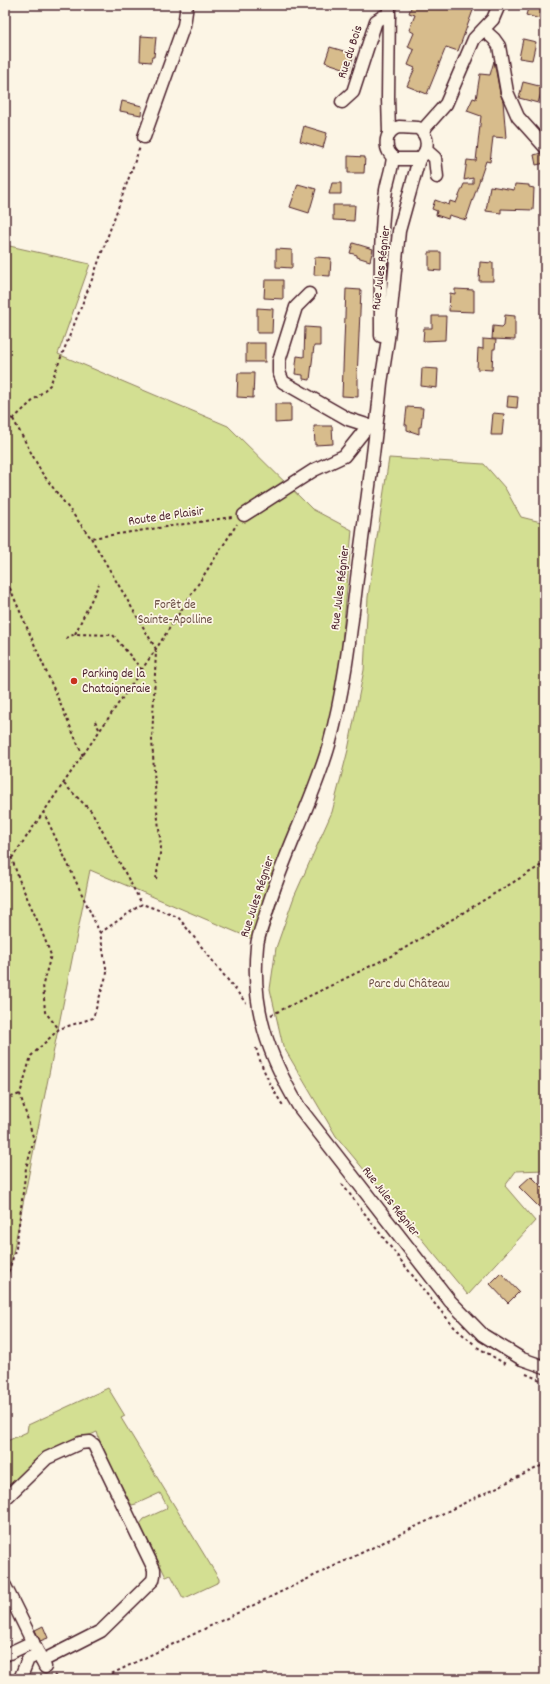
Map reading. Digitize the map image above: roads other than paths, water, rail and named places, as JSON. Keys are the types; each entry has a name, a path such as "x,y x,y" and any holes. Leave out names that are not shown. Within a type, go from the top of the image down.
{"street":[{"path":"144,136 184,25 187,5"},
{"path":"422,131 446,104 474,39 493,19 499,5"},
{"name":"Rue du Bois","path":"342,102 353,92 376,21 389,10"},
{"name":"Rue du Bois","path":"389,10 388,98 390,108 390,132"},
{"path":"484,30 499,46 507,92 518,117 545,147"},
{"path":"390,108 408,127"},
{"path":"422,154 426,136 418,128 394,128 390,132 387,138 387,147 392,157 396,159 422,154 435,158 437,177"},
{"name":"Rue Jules Régnier","path":"422,154 399,231 388,339 372,427 346,669 329,745 308,803 276,880 257,944 256,985 261,1020 273,1060 299,1107 450,1302 482,1335 522,1359 545,1367"},
{"name":"Rue Jules Régnier","path":"381,383 383,230 386,190 392,168 392,157"},
{"path":"244,515 314,470 344,456 372,427 348,419 283,382 279,372 279,361 296,307 309,294"},
{"path":"5,1499 47,1458 80,1443 90,1442 94,1445 154,1569 153,1580 101,1631 42,1661 28,1659 20,1679"},
{"path":"5,1586 42,1661"},
{"path":"5,1655 33,1642"}],"place":[{"name":"Parking de la Chataigneraie","path":"74,681"}],"park label":[{"name":"Forêt de Sainte-Apolline","path":"175,612"},
{"name":"Parc du Château","path":"409,984"}]}
